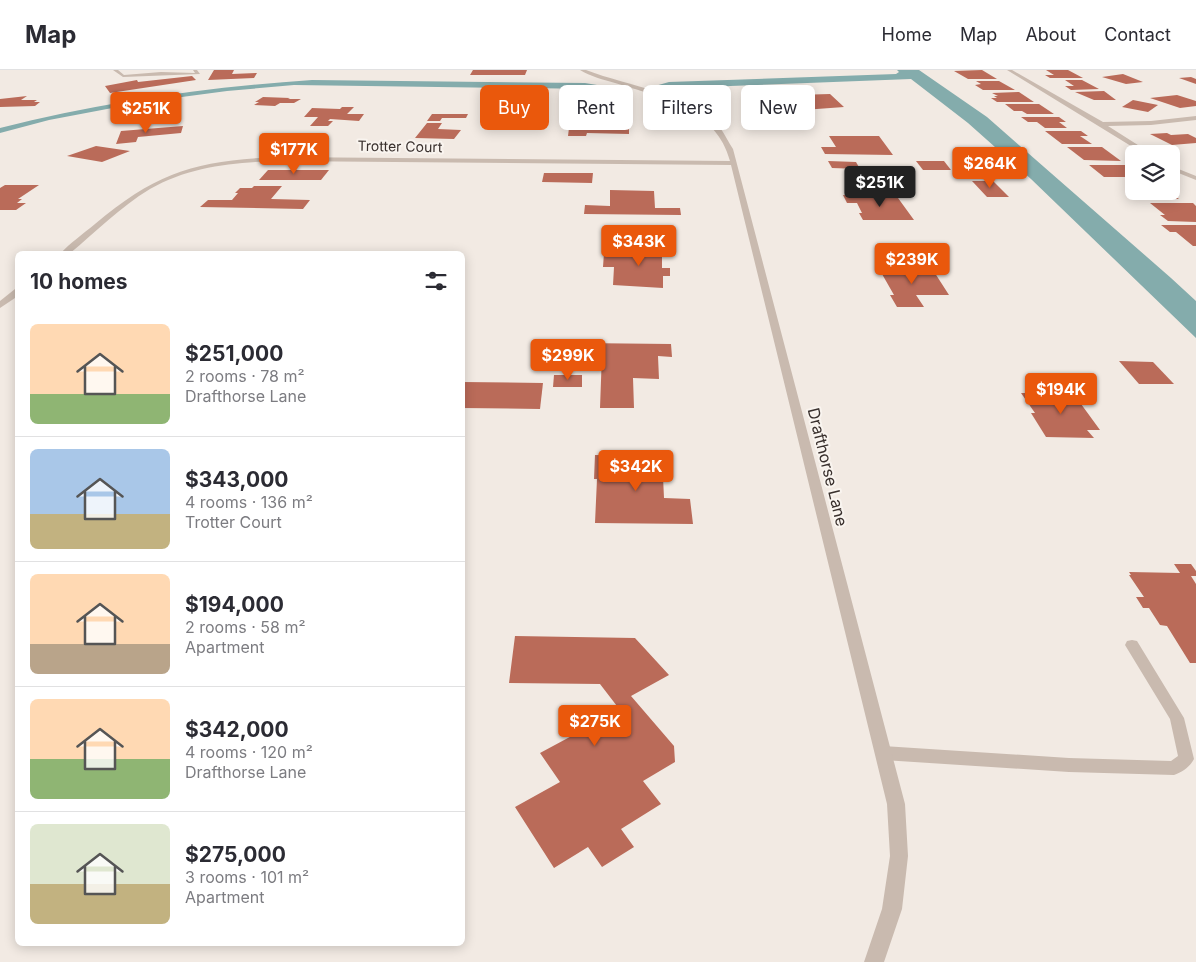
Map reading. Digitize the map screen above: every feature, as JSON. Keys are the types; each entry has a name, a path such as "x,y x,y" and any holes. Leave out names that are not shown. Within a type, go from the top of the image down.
{"street":[{"name":"Drafthorse Lane","path":"582,70 654,94 699,114 725,138 734,163 896,804 899,856 892,909 874,962"},
{"path":"1010,70 1134,145"},
{"path":"1102,124 1151,123 1196,118"},
{"name":"Trotter Court","path":"68,251 150,186 187,171 233,162 280,159 734,163"},
{"path":"1180,172 1196,178"},
{"path":"0,305 15,293"}],"lane":[{"path":"115,70 123,76 161,73 198,74 195,70"},
{"path":"883,753 1070,765 1174,768 1186,759 1177,718 1132,645"}],"water":[{"path":"897,70 919,70 987,117 1171,278 1196,301 1196,338 1031,179 968,123 911,79 731,86 658,85 669,82 896,74 899,72"},
{"path":"312,80 585,83 597,85 559,85 559,89 549,88 549,85 480,85 480,87 294,85 227,91 144,102 49,120 0,133 0,128 116,103 194,91"}],"building":[{"path":"214,70 234,70 232,74 257,73 254,78 208,80"},
{"path":"473,70 527,70 525,75 470,75"},
{"path":"982,70 997,79 968,79 954,71"},
{"path":"1046,70 1068,70 1083,78 1050,78 1045,75 1054,75"},
{"path":"1123,74 1143,82 1126,84 1102,77"},
{"path":"192,76 196,80 110,93 105,86 137,80 138,82"},
{"path":"1191,77 1196,79 1196,84 1179,78"},
{"path":"1065,80 1082,80 1099,89 1071,90 1065,86 1074,86"},
{"path":"976,81 999,81 1015,90 983,90 975,85 981,84"},
{"path":"1104,91 1116,100 1094,100 1075,92"},
{"path":"1019,92 1034,102 997,102 991,98 997,98 994,96 998,96 992,93"},
{"path":"815,94 830,94 844,107 815,109"},
{"path":"1177,95 1196,101 1196,106 1180,108 1150,98"},
{"path":"27,96 21,100 37,100 34,102 40,102 35,106 0,107 0,99"},
{"path":"263,97 301,99 294,103 280,103 275,106 254,105 259,102 255,102"},
{"path":"1133,100 1158,105 1148,112 1122,107"},
{"path":"1005,104 1039,104 1054,114 1027,114 1022,111 1014,111"},
{"path":"342,107 354,107 347,114 364,114 359,121 330,119 328,121 333,121 328,126 310,126 318,117 304,117 312,108 340,109"},
{"path":"145,110 144,116 122,118 123,112"},
{"path":"432,114 468,114 466,118 442,118 440,121 427,121"},
{"path":"1021,117 1059,117 1066,122 1059,122 1067,128 1045,128 1037,122 1028,122"},
{"path":"427,123 442,123 438,129 461,130 454,139 415,138"},
{"path":"183,126 181,133 138,137 136,142 116,144 121,131"},
{"path":"569,130 629,130 629,134 587,133 586,136 568,136"},
{"path":"1045,131 1081,131 1088,136 1080,136 1092,144 1062,144"},
{"path":"1150,134 1188,134 1196,138 1196,143 1172,145"},
{"path":"829,136 879,136 893,155 825,154 821,147 836,147"},
{"path":"96,146 130,151 102,162 67,156"},
{"path":"1067,147 1102,147 1121,161 1084,160"},
{"path":"828,161 856,162 860,169 832,168"},
{"path":"916,161 944,161 951,170 923,170"},
{"path":"1089,165 1125,165 1125,177 1104,177"},
{"path":"268,170 329,170 321,180 259,180"},
{"path":"544,173 593,173 592,183 542,182"},
{"path":"972,181 993,181 1009,197 987,197"},
{"path":"5,185 39,185 18,199 22,199 17,203 26,203 16,210 0,210 0,188"},
{"path":"254,186 282,186 271,199 310,200 303,209 200,207 208,200 232,200 240,188 252,188"},
{"path":"610,190 654,191 655,208 680,208 681,215 584,214 585,205 610,206"},
{"path":"843,195 898,198 914,220 863,220 857,203 847,203"},
{"path":"1150,203 1193,203 1196,206 1196,222 1168,221 1160,215 1165,215"},
{"path":"1161,225 1196,225 1196,246 1193,246 1176,232 1170,232"},
{"path":"630,246 672,247 672,256 662,256 662,268 670,268 670,276 663,276 663,288 613,285 614,267 603,267 604,253 630,254"},
{"path":"878,267 931,267 949,295 916,295 924,307 897,307 890,295 894,295"},
{"path":"579,343 671,344 672,357 658,356 659,379 633,378 634,408 600,408 602,353 578,353"},
{"path":"1119,361 1153,362 1174,384 1139,384"},
{"path":"554,375 582,375 582,387 553,387"},
{"path":"465,382 543,383 540,409 465,408"},
{"path":"1021,393 1073,393 1100,430 1087,430 1094,438 1046,437 1031,413 1035,413"},
{"path":"595,455 662,456 664,498 690,499 693,524 595,523 597,479 594,479"},
{"path":"1174,564 1191,564 1196,571 1196,576 1191,576 1196,584 1196,663 1190,663 1167,626 1160,625 1149,608 1143,608 1136,597 1144,597 1129,575 1131,575 1129,572 1180,573"},
{"path":"515,636 635,638 669,675 631,696 674,746 675,762 643,781 661,804 621,829 634,847 602,867 588,847 554,868 515,807 560,782 540,753 620,710 600,684 509,683"}]}
